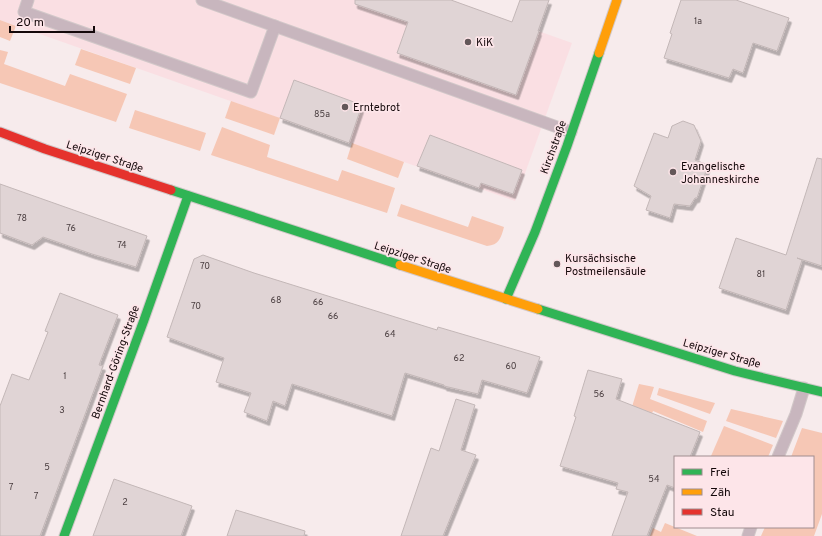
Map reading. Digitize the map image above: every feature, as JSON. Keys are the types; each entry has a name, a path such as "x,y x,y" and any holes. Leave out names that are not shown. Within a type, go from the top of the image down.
{"main road":[{"name":"Kirchstraße","path":"506,299 534,233 617,0"},
{"name":"Leipziger Straße","path":"0,132 46,149 188,196 506,299 735,371 822,392"},
{"name":"Bernhard-Göring-Straße","path":"64,536 188,196"}],"lane":[{"path":"28,0 24,12 251,92 275,26"},
{"path":"202,0 571,132"},
{"path":"778,456 796,414 804,388"}],"shaded area":[{"path":"0,0 451,0 572,43 515,201 0,20"},
{"path":"0,20 16,26 10,41 0,37"},
{"path":"81,49 136,68 130,84 75,65"},
{"path":"0,50 8,52 4,64 65,86 70,74 127,94 116,122 0,83"},
{"path":"231,101 280,118 274,135 225,118"},
{"path":"135,110 206,133 200,151 129,128"},
{"path":"222,127 270,145 267,157 338,181 342,170 395,188 387,213 211,155"},
{"path":"352,143 404,162 398,178 347,159"},
{"path":"401,204 468,227 472,216 504,227 499,240 494,244 487,246 397,216"},
{"path":"639,384 654,387 650,399 707,421 703,432 653,411 630,467 615,462"},
{"path":"659,388 715,403 710,414 657,395"},
{"path":"731,409 783,421 776,438 726,421"},
{"path":"724,426 773,445 768,456 711,456"},
{"path":"802,428 822,433 822,514 814,536 761,536 765,528 814,528 814,456 791,456"},
{"path":"665,523 674,528 697,536 650,536 653,528 661,532"}],"building":[{"name":"KiK","path":"355,0 451,0 512,22 520,0 549,0 516,95 397,53 408,22 355,4"},
{"path":"681,0 736,0 789,18 777,51 753,43 743,73 733,69 729,78 664,58 672,34 670,33"},
{"path":"294,80 362,105 349,143 280,118"},
{"name":"Evangelische Johanneskirche","path":"683,121 694,125 701,141 695,160 708,165 697,198 695,198 690,206 674,204 670,218 646,210 651,196 634,186 654,133 668,138 672,126"},
{"path":"430,135 522,170 513,194 481,183 479,188 417,166"},
{"path":"817,158 822,159 822,266 797,258 802,260 786,310 719,288 736,238 786,255"},
{"path":"0,184 147,236 136,267 43,237 32,245 0,233"},
{"path":"203,255 254,273 437,330 438,327 540,357 527,393 482,380 478,394 444,386 405,373 392,416 292,384 285,406 273,401 267,421 244,412 251,393 216,382 224,358 167,337 194,259"},
{"path":"60,293 118,315 99,365 103,366 40,536 0,536 0,406 12,374 29,380 48,332 45,331"},
{"path":"588,370 622,379 616,399 700,432 690,456 674,456 674,488 667,485 647,536 612,536 628,492 616,489 618,483 560,466 576,417 574,416"},
{"path":"456,399 475,405 461,450 476,455 443,536 401,536 431,448 439,451"},
{"path":"114,479 192,506 181,536 93,536"},
{"path":"236,510 305,531 304,536 227,536"}],"traffic: fast":[{"path":"506,299 535,232 599,53"},
{"path":"171,190 400,265"},
{"path":"64,536 188,196"},
{"path":"538,309 735,371 822,392"}],"traffic: slow":[{"path":"599,53 617,0"},
{"path":"400,265 538,309"}],"traffic: jam":[{"path":"0,132 45,149 171,190"}],"place":[{"name":"KiK","path":"468,42"},
{"name":"Erntebrot","path":"345,107"},
{"name":"Evangelische Johanneskirche","path":"673,172"},
{"name":"Kursächsische Postmeilensäule","path":"557,264"}]}
